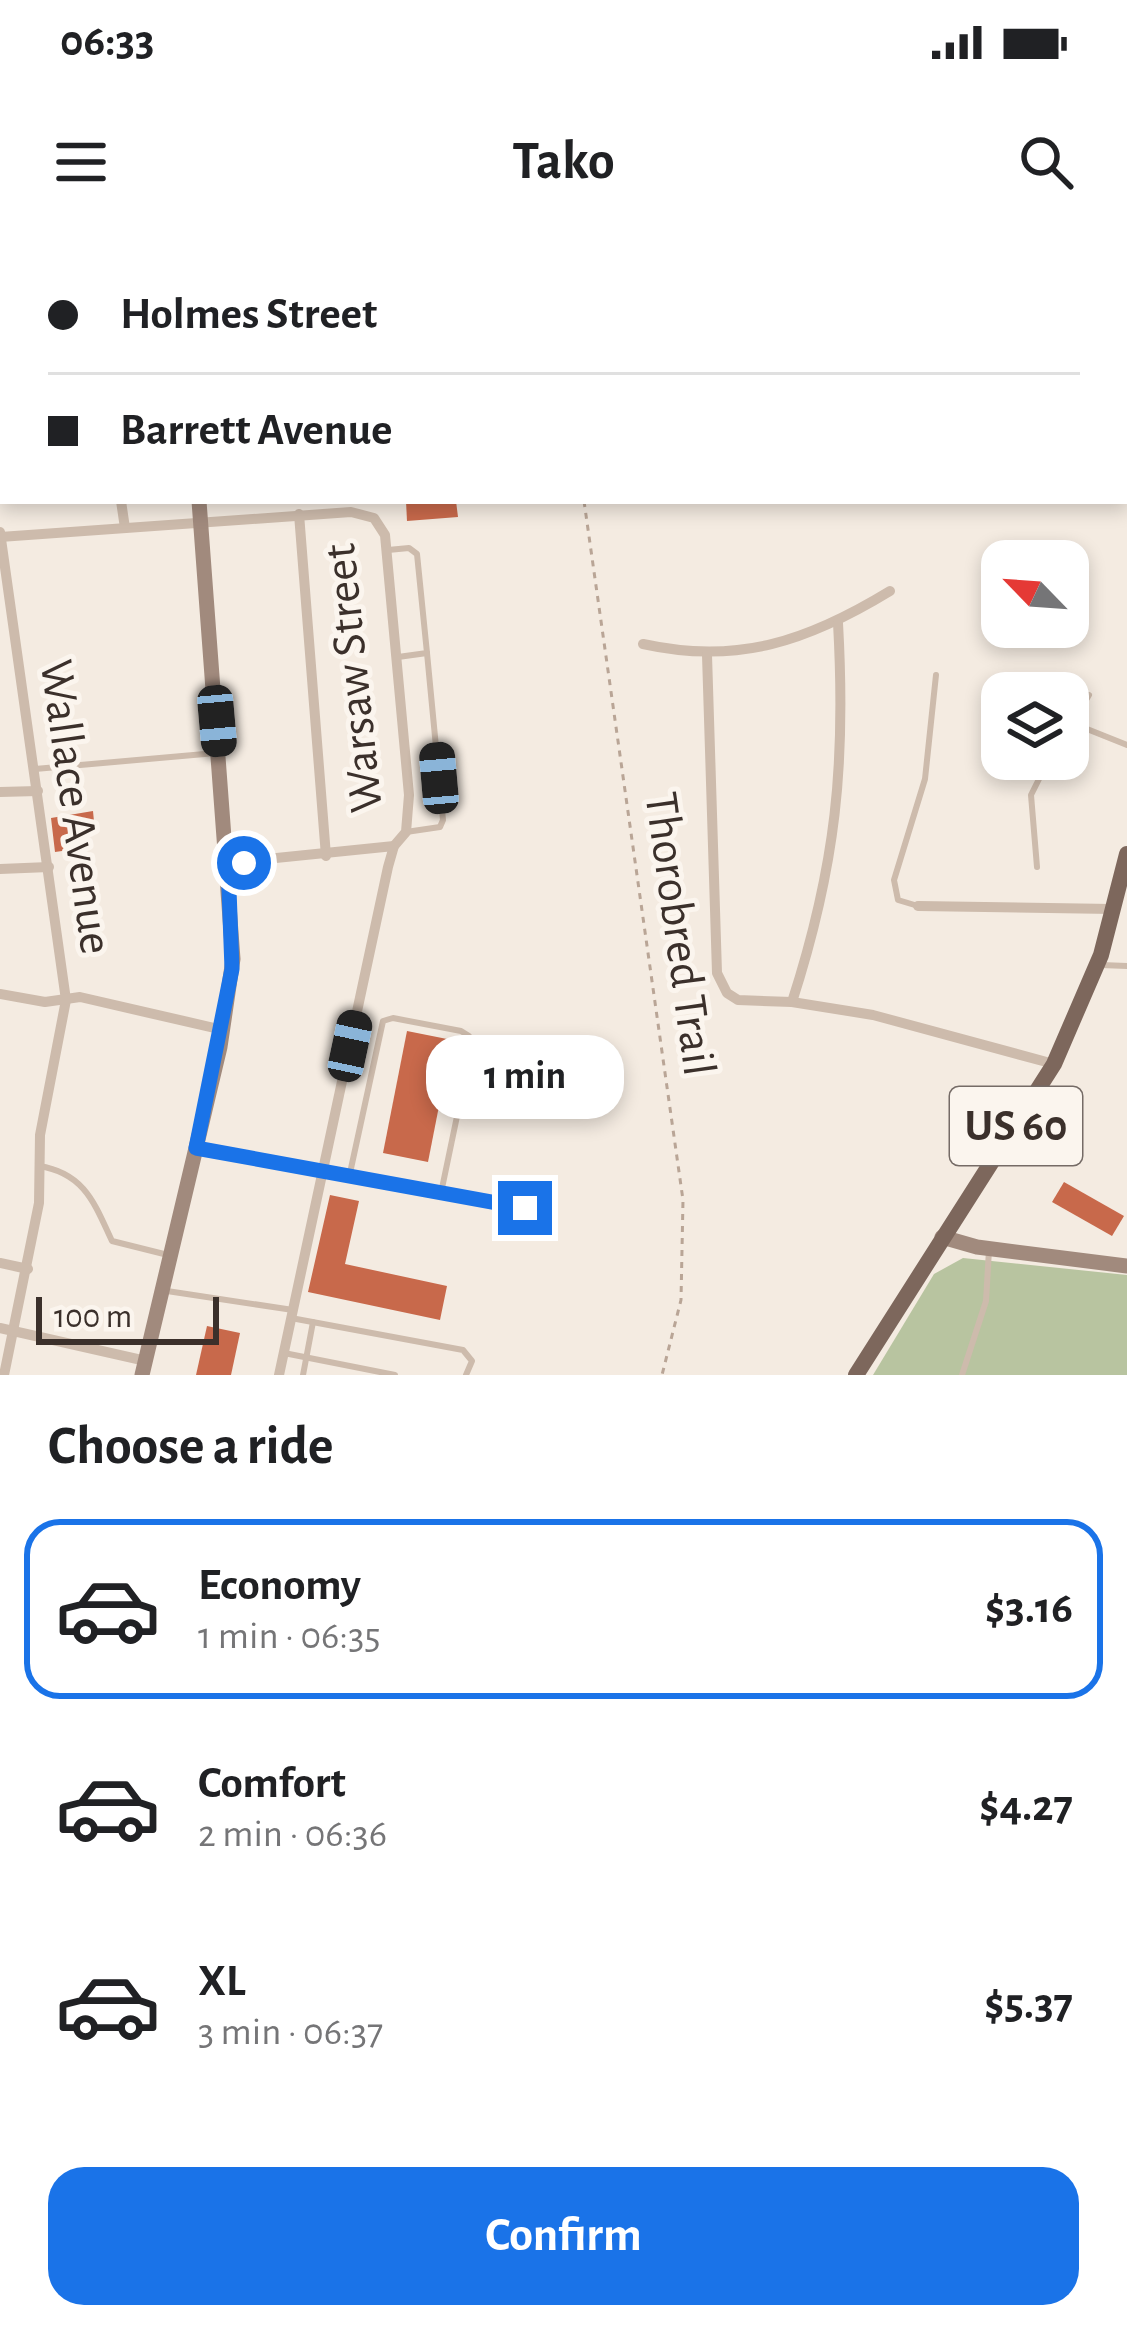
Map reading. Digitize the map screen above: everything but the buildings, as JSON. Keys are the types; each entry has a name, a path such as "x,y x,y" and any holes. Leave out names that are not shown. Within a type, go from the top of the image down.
{"main road":[{"path":"144,1368 223,1030 233,959 199,504"},
{"name":"US 60","path":"856,1375 1054,1064 1098,965 1127,854"},
{"path":"942,1237 1127,1266"}],"street":[{"path":"121,504 125,528"},
{"path":"0,535 201,524 299,514 317,507"},
{"name":"Warsaw Street","path":"279,1375 394,846 406,832 409,778 386,535 374,518 317,507"},
{"path":"299,514 326,856"},
{"name":"Wallace Avenue","path":"0,535 66,1000 40,1135 39,1203 28,1269 7,1330 4,1375"},
{"path":"643,644 707,655 769,644 838,623 890,591"},
{"path":"792,1002 828,876 843,718 838,623"},
{"path":"707,655 717,973 727,993 738,1000 792,1002 873,1015 1054,1064"},
{"path":"0,792 38,790"},
{"path":"228,863 394,846"},
{"path":"0,869 49,868"},
{"path":"918,906 1113,909"},
{"path":"0,994 45,1002 80,997 223,1030"},
{"path":"196,1148 525,1208"},
{"path":"0,1264 28,1269"},
{"path":"7,1330 144,1368"}],"lane":[{"path":"388,550 410,548 417,554 443,820 440,827 406,832"},
{"path":"398,657 427,653"},
{"path":"918,906 898,900 895,880 925,779 936,675"},
{"path":"1089,732 1127,745"},
{"path":"34,770 219,753"},
{"path":"1037,867 1031,795 1038,780"},
{"path":"1098,965 1127,966"},
{"path":"350,1177 381,1028 383,1021 393,1018 461,1030 471,1040 441,1193"},
{"path":"39,1166 58,1169 77,1180 101,1211 117,1245 171,1256"},
{"path":"962,1375 986,1301 989,1248"},
{"path":"163,1290 463,1350 472,1361 466,1375"},
{"path":"303,1375 313,1322"},
{"path":"284,1353 395,1375"}],"path":[{"name":"Thorobred Trail","path":"584,504 683,1201 681,1300 662,1375"}],"green space":[{"path":"963,1258 1127,1275 1127,1375 873,1375 934,1274"}],"route":[{"path":"244,863 228,863 232,969 196,1148 525,1208"}]}
